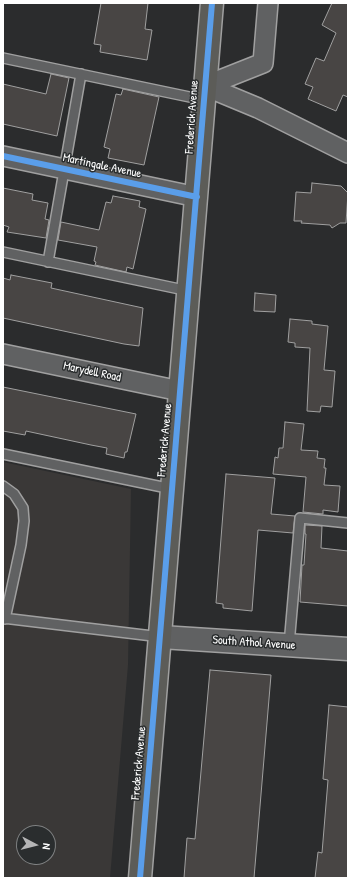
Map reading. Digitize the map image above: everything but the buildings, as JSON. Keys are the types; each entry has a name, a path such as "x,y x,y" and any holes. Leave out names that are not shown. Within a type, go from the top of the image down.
{"main road":[{"name":"Frederick Avenue","path":"140,878 212,3"}],"street":[{"path":"204,93 263,63 268,3"},
{"path":"204,93 258,108 348,153"},
{"name":"Martingale Avenue","path":"3,156 197,197"},
{"name":"Marydell Road","path":"3,354 180,391"},
{"name":"South Athol Avenue","path":"161,637 348,649"}],"lane":[{"path":"3,58 81,74 204,93"},
{"path":"48,262 81,74"},
{"path":"3,252 189,291"},
{"path":"3,454 172,489"},
{"path":"3,486 14,494 23,508 24,521 22,545 4,618 161,637"},
{"path":"289,645 300,518 348,523"}],"shaded area":[{"path":"3,462 131,489 128,665 110,878 3,878"}],"cycle path":[{"path":"140,878 212,3"},
{"path":"3,156 197,197"}]}
